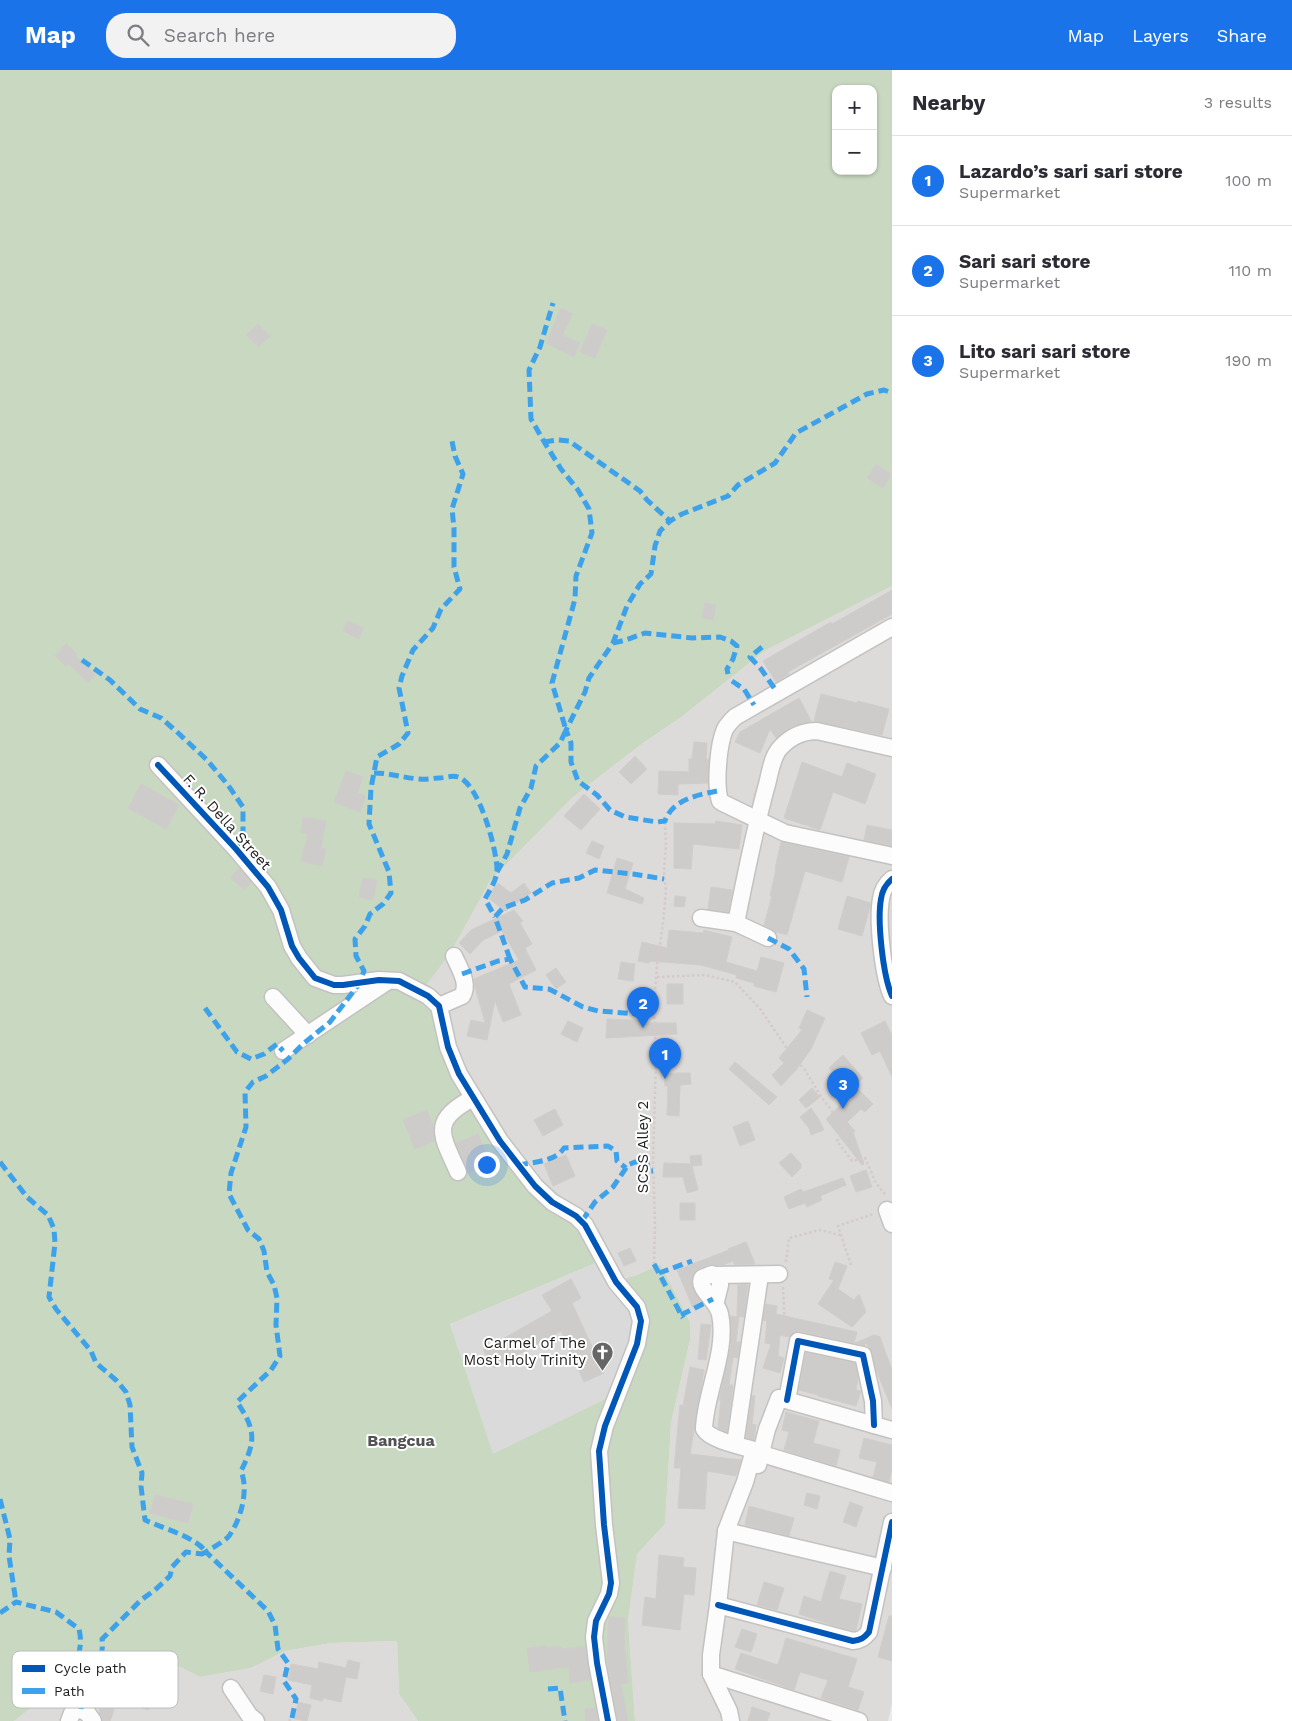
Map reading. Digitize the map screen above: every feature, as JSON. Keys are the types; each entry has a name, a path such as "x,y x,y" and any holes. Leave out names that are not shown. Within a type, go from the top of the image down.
{"street":[{"path":"892,627 746,709 729,723 722,740 717,791 720,801 757,821 785,833 892,856"},
{"path":"736,923 757,821 776,754 789,740 807,731 818,731 892,748"},
{"name":"F. R. Della Street","path":"158,765 236,849 268,887 281,910 292,946 315,978 334,985 343,986 390,980 400,981 428,996 439,1006"},
{"path":"892,879 885,886 881,898 880,912 883,955 892,996"},
{"path":"701,918 736,923 768,938"},
{"path":"454,956 464,980 464,993 462,996 439,1006 448,1047 459,1074 500,1140 535,1186 552,1202 586,1225 616,1282 633,1300 640,1315 637,1344 605,1426 599,1451 604,1526 612,1582 609,1594 596,1621 594,1637 608,1721"},
{"path":"283,1051 390,980"},
{"path":"273,997 308,1035"},
{"path":"458,1172 442,1129 445,1120 452,1112 474,1098"},
{"path":"731,1721 711,1674 712,1646 728,1531 754,1450 709,1435 704,1429 720,1350 720,1314 716,1302 704,1289 701,1281 706,1275 712,1274 782,1274"},
{"path":"734,1444 760,1274"},
{"path":"787,1400 798,1341 863,1355 873,1401 874,1425"},
{"path":"728,1531 762,1454 767,1429 779,1398 892,1430"},
{"path":"762,1454 892,1493"},
{"path":"718,1605 853,1641 860,1640 869,1632 892,1522"},
{"path":"728,1531 883,1568"},
{"path":"711,1674 859,1721"},
{"path":"231,1688 249,1715 256,1721"},
{"path":"69,1721 72,1713 81,1709 93,1721"}],"path":[{"path":"657,976 705,975 735,982 760,1010 790,1053 806,1070 820,1095 846,1129 837,1141 852,1160 865,1158 876,1183 884,1192 890,1217 838,1226 851,1265"},
{"path":"798,1341 786,1338 782,1274 789,1238 820,1230 841,1236"}],"shaded area":[{"path":"892,586 892,1704 888,1721 635,1721 628,1621 637,1554 665,1524 671,1423 690,1340 690,1322 660,1264 637,1275 623,1279 550,1193 476,1097 426,984 451,952 490,881 573,797 643,743 680,718 766,650"},
{"path":"598,1262 633,1314 636,1332 611,1396 493,1455 450,1324"},
{"path":"397,1641 399,1694 418,1721 14,1721 31,1708 178,1708 178,1666 200,1677 251,1668 285,1651 331,1643"}],"green space":[{"path":"0,70 892,70 892,586 766,650 680,718 643,743 573,797 490,881 451,952 427,984 446,1005 457,1055 504,1137 623,1279 637,1275 660,1264 690,1322 690,1340 671,1423 665,1524 637,1554 628,1621 635,1721 418,1721 399,1694 397,1641 331,1643 285,1651 251,1668 200,1677 178,1666 178,1651 12,1651 12,1708 31,1708 14,1721 0,1721","holes":["598,1262 633,1314 633,1342 611,1396 493,1454 450,1324"]}],"building":[{"path":"561,308 573,314 562,335 580,343 574,357 546,343"},
{"path":"258,324 270,336 258,347 246,335"},
{"path":"592,324 607,330 595,358 580,352"},
{"path":"876,464 891,474 883,488 867,478"},
{"path":"892,590 892,614 788,672 789,674 776,682 763,661"},
{"path":"705,603 716,605 713,620 702,618"},
{"path":"347,621 363,628 359,639 343,631"},
{"path":"66,644 95,675 88,683 69,664 66,666 55,656"},
{"path":"821,694 889,709 882,735 814,721"},
{"path":"799,698 811,721 792,726 776,738 770,729 760,753 735,742 740,732"},
{"path":"694,742 707,743 706,759 709,759 708,783 678,784 678,795 658,794 659,771 689,772 689,759 692,759"},
{"path":"635,756 647,769 631,784 619,772"},
{"path":"802,762 842,777 847,763 876,774 865,804 833,792 820,830 784,818"},
{"path":"346,771 363,777 357,793 366,796 360,812 334,802"},
{"path":"141,784 179,805 166,829 128,808"},
{"path":"584,794 600,809 581,830 564,816"},
{"path":"303,817 326,821 321,848 326,849 322,866 301,861 308,834 301,833"},
{"path":"716,821 742,825 739,849 693,844 691,869 674,868 674,823 715,824"},
{"path":"867,825 892,830 892,846 864,840"},
{"path":"592,841 604,846 599,859 586,853"},
{"path":"781,842 849,857 842,882 805,871 787,935 776,932 764,925 772,896 770,896"},
{"path":"617,858 633,863 625,889 644,898 642,904 607,893"},
{"path":"239,868 251,882 245,890 230,878"},
{"path":"363,878 377,880 373,900 359,897"},
{"path":"498,883 511,893 524,883 531,893 505,911 487,897"},
{"path":"711,887 732,890 728,912 708,909"},
{"path":"675,896 686,897 684,907 674,906"},
{"path":"847,896 871,903 862,936 838,929"},
{"path":"514,910 523,921 520,923 532,944 525,948 536,970 509,984 521,1015 503,1022 495,1001 487,1040 467,1036 471,1020 485,1023 474,979 519,960 502,931 483,940 470,954 459,943 471,930"},
{"path":"669,930 703,933 704,930 732,937 726,962 757,971 761,957 784,963 776,992 754,986 754,983 736,978 737,975 701,965 638,961 642,942 667,948"},
{"path":"621,962 635,964 633,981 618,979"},
{"path":"556,968 566,982 556,989 546,975"},
{"path":"667,984 683,984 683,1004 667,1004"},
{"path":"807,1010 825,1018 811,1049 796,1070 781,1086 772,1075 784,1063 779,1058 802,1030 799,1028"},
{"path":"607,1019 648,1021 648,1023 676,1023 677,1034 606,1038"},
{"path":"568,1021 583,1028 577,1042 561,1034"},
{"path":"885,1021 892,1035 892,1077 880,1051 872,1055 861,1033"},
{"path":"843,1055 863,1078 848,1092 840,1084 842,1082 829,1068"},
{"path":"735,1062 777,1097 769,1105 729,1069"},
{"path":"690,1073 691,1084 680,1085 679,1116 667,1115 668,1086 665,1086 664,1074"},
{"path":"812,1088 820,1097 806,1108 799,1100"},
{"path":"858,1089 873,1104 865,1112 861,1109 847,1122 855,1131 853,1132 864,1164 862,1165 826,1119"},
{"path":"811,1108 824,1130 811,1135 809,1128 800,1117"},
{"path":"555,1109 563,1125 543,1136 534,1120"},
{"path":"427,1110 433,1126 434,1141 415,1149 403,1120"},
{"path":"748,1121 755,1140 740,1146 733,1127"},
{"path":"478,1134 490,1163 468,1173 456,1143"},
{"path":"791,1153 801,1164 801,1168 792,1177 779,1163"},
{"path":"566,1155 575,1176 553,1186 544,1164"},
{"path":"701,1155 702,1165 692,1166 698,1190 687,1193 683,1177 663,1177 664,1163 691,1164 690,1156"},
{"path":"866,1170 872,1187 856,1192 850,1176"},
{"path":"843,1178 846,1185 820,1196 822,1200 807,1207 805,1203 789,1209 784,1197 801,1189 803,1192"},
{"path":"680,1203 695,1203 695,1220 680,1220"},
{"path":"746,1242 755,1264 735,1265 733,1261 723,1265 708,1265 694,1272 691,1280 693,1289 703,1304 693,1308 677,1270"},
{"path":"630,1248 636,1261 624,1266 618,1253"},
{"path":"835,1262 847,1266 838,1289 854,1300 859,1294 866,1312 852,1327 818,1304 834,1280 829,1279"},
{"path":"571,1279 581,1298 572,1303 604,1373 584,1382 561,1331 494,1368 483,1350 552,1311 542,1295"},
{"path":"748,1284 744,1317 737,1316 738,1285"},
{"path":"766,1304 777,1306 776,1314 857,1332 854,1343 800,1331 794,1332 789,1337 780,1335 778,1356 784,1358 780,1373 763,1368 771,1344 765,1343 767,1321 763,1320"},
{"path":"730,1316 739,1317 736,1342 740,1342 738,1358 733,1357 729,1385 733,1385 727,1432 718,1428 721,1400 719,1400 731,1344"},
{"path":"701,1324 711,1325 706,1360 698,1359"},
{"path":"874,1335 880,1337 892,1370 892,1409 877,1372 870,1348 866,1343 865,1345 855,1343"},
{"path":"806,1353 855,1363 858,1379 856,1390 861,1391 856,1406 799,1390"},
{"path":"690,1367 704,1370 690,1454 741,1460 736,1476 707,1471 705,1509 678,1508 681,1468 674,1468 680,1405 683,1406"},
{"path":"752,1396 755,1396 752,1424 756,1425 754,1440 746,1437"},
{"path":"786,1412 819,1421 813,1443 840,1450 836,1466 784,1450 789,1432 782,1430"},
{"path":"864,1438 892,1445 892,1469 889,1482 873,1477 877,1462 859,1458"},
{"path":"807,1493 820,1496 817,1509 804,1505"},
{"path":"155,1495 193,1504 188,1523 150,1513"},
{"path":"850,1502 863,1507 856,1527 843,1522"},
{"path":"749,1506 794,1518 789,1536 745,1525"},
{"path":"659,1555 684,1558 683,1567 696,1568 694,1595 684,1594 680,1630 642,1625 645,1597 656,1599"},
{"path":"830,1571 846,1576 839,1599 862,1604 856,1630 854,1631 799,1614 804,1596 821,1602"},
{"path":"764,1582 784,1588 777,1610 757,1605"},
{"path":"889,1616 892,1616 892,1661 878,1657"},
{"path":"609,1617 625,1618 624,1642 628,1683 621,1684 628,1721 618,1721 607,1659"},
{"path":"742,1629 757,1634 751,1652 735,1647"},
{"path":"786,1638 857,1659 848,1687 864,1692 858,1710 821,1698 828,1680 800,1672 794,1690 735,1669 741,1653 778,1665"},
{"path":"546,1646 547,1648 561,1647 562,1649 585,1647 590,1680 570,1683 569,1667 530,1672 527,1648"},
{"path":"348,1660 360,1663 357,1679 346,1677 341,1702 323,1698 322,1701 310,1698 312,1685 288,1680 291,1664 318,1669 319,1662 346,1668"},
{"path":"264,1675 276,1677 273,1694 260,1691"},
{"path":"298,1702 311,1705 307,1721 295,1719"},
{"path":"752,1707 770,1713 767,1721 748,1721"},
{"path":"98,1708 115,1708 110,1721 103,1721 99,1713 100,1709"},
{"path":"595,1708 598,1721 586,1721 585,1709"}],"marked path":[{"path":"497,872 507,854 520,808 531,788 536,766 560,743 566,730 552,683 575,599 576,576 592,533 589,509 578,490 561,469 531,419 529,370 540,347 553,303"},
{"path":"717,791 679,803 668,814 665,821 657,822 625,817 610,810 597,795 578,781 571,762 571,743 566,730 585,692 589,678 613,643 627,606 640,584 651,574 655,546 660,531 670,521 682,514 728,496 738,485 775,463 796,433 867,394 884,390 892,393"},
{"path":"292,1718 296,1699 284,1681 288,1663 278,1649 275,1625 268,1611 206,1552 229,1536 240,1513 244,1495 241,1471 249,1452 252,1436 248,1420 237,1402 271,1370 280,1356 276,1325 277,1298 274,1285 267,1272 264,1251 259,1239 248,1230 229,1194 231,1173 246,1127 245,1092 253,1082 266,1076 288,1059 330,1022 359,984 364,971 356,956 355,939 365,926 370,914 383,904 391,893 389,872 369,824 371,788 377,757 399,744 408,733 399,688 413,650 433,628 441,609 460,589 454,567 452,509 463,474 455,456 452,441"},
{"path":"544,442 569,441 640,491 670,521"},
{"path":"613,643 645,633 692,638 720,637 731,641 737,646 733,659 727,669 728,674"},
{"path":"762,647 750,657 777,692"},
{"path":"82,660 110,680 140,709 161,718 207,760 228,785 243,807 243,831 236,849"},
{"path":"732,681 744,689 754,705"},
{"path":"374,773 422,779 456,776 466,782 480,804 494,848 497,874 485,899 495,917"},
{"path":"510,959 495,917 503,908 525,900 552,883 579,878 595,870 664,879"},
{"path":"768,938 789,949 804,969 807,997"},
{"path":"462,974 498,961 510,959 525,987 549,989 583,1007 598,1011 639,1014 654,1009"},
{"path":"205,1008 237,1052 251,1059 264,1054 277,1044 283,1051"},
{"path":"518,1165 549,1159 560,1153 564,1148 608,1146 616,1151 617,1161 626,1168"},
{"path":"0,1162 27,1197 48,1215 54,1229 55,1243 49,1297 56,1309 91,1351 96,1363 117,1381 126,1392 130,1405 132,1447 142,1473 141,1486 145,1520 187,1537 206,1552 202,1554 186,1552 172,1567 170,1576 141,1600 102,1639 102,1651"},
{"path":"582,1221 595,1202 613,1187 628,1165 635,1162 647,1162 648,1171 653,1171"},
{"path":"659,1273 692,1261"},
{"path":"654,1264 683,1318"},
{"path":"681,1315 713,1299"},
{"path":"0,1499 10,1539 9,1556 16,1602"},
{"path":"0,1613 16,1602 56,1612 79,1629 79,1651"},
{"path":"548,1689 560,1688 565,1721"}],"cycle path":[{"path":"158,765 236,849 268,887 281,910 292,946 315,978 334,985 379,980 399,981 428,996 439,1006 448,1047 459,1074 500,1141 535,1186 552,1202 576,1216 585,1225 616,1282 637,1307 641,1321 637,1344 605,1426 599,1451 604,1525 611,1583 609,1594 596,1621 594,1637 608,1721"},
{"path":"892,879 882,893 880,909 880,934 886,976 892,996"},
{"path":"787,1400 798,1341 863,1355 873,1401 874,1425"},
{"path":"718,1605 853,1641 860,1639 869,1632 892,1522"}],"place":[{"name":"Sari sari store","path":"643,1028"},
{"name":"Lazardo’s sari sari store","path":"665,1079"},
{"name":"Lito sari sari store","path":"843,1109"},
{"name":"Carmel of The Most Holy Trinity","path":"602,1371"}],"district":[{"name":"Bangcua","path":"401,1440"}]}
